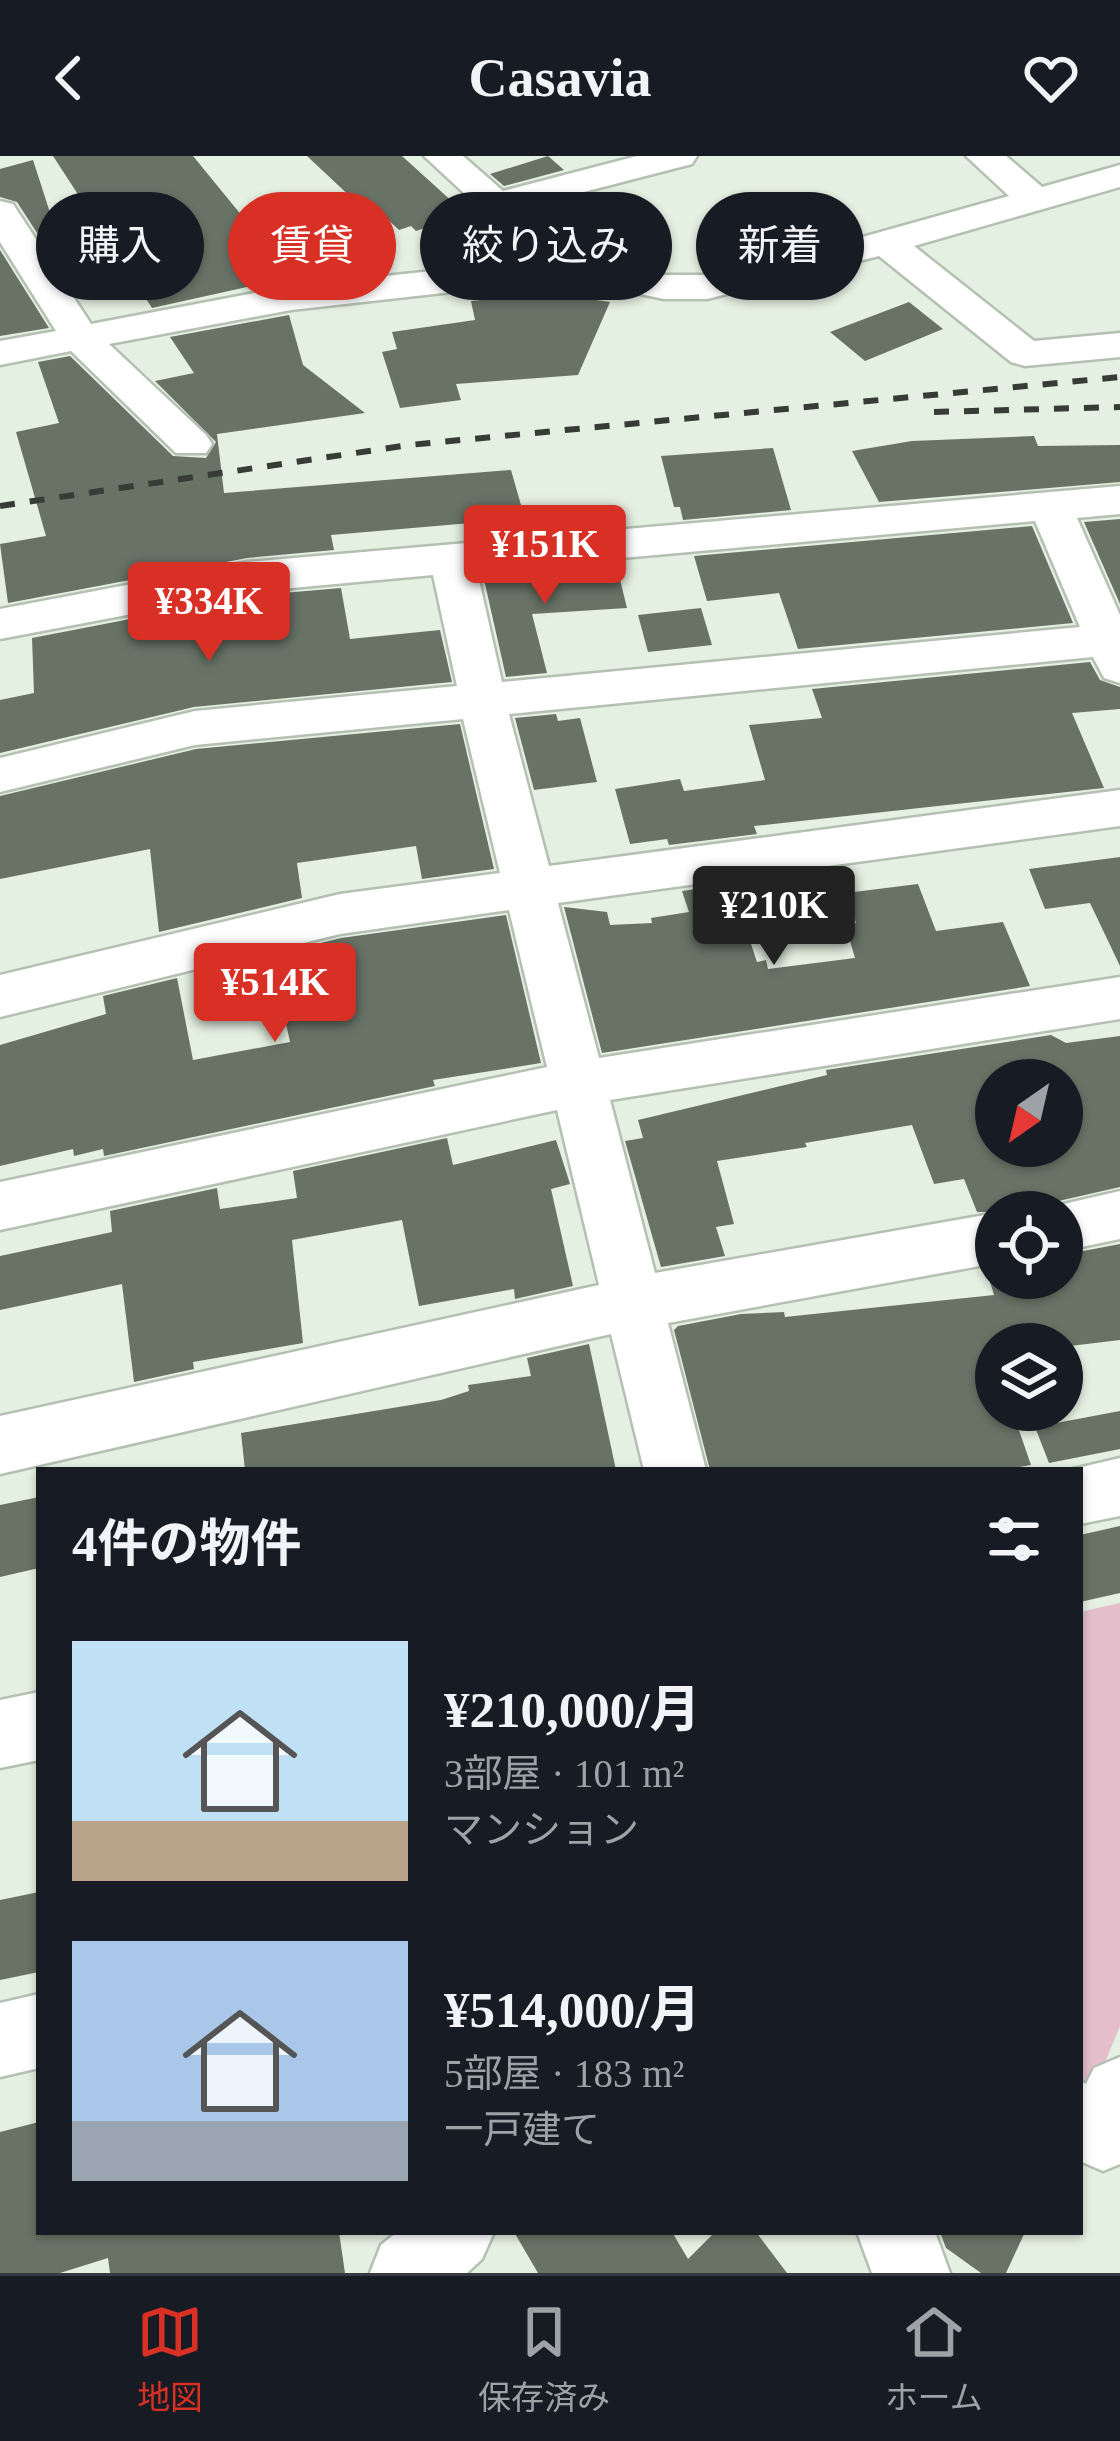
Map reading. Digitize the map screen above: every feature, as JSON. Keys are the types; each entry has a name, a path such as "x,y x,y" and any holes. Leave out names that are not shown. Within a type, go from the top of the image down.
{"street":[{"path":"442,156 482,192"},
{"path":"984,156 1037,201"},
{"path":"540,192 670,157"},
{"path":"672,285 706,287 889,245 1120,176"},
{"path":"0,212 80,338 191,444"},
{"path":"889,245 1025,354 1120,345"},
{"path":"0,352 291,298 420,284"},
{"path":"0,624 248,577 1120,500"},
{"path":"0,775 195,728 1117,648 1050,506"},
{"path":"452,559 483,701 674,1467"},
{"path":"0,995 340,914 1120,808"},
{"path":"0,1206 578,1083 1120,998"},
{"path":"1083,1222 1120,1215"},
{"path":"0,1445 634,1303 975,1242"},
{"path":"1083,1495 1120,1486"},
{"path":"0,1734 36,1727"},
{"path":"0,2040 36,2032"},
{"path":"1083,2121 1103,2133 1120,2094"},
{"path":"409,2273 452,2235"},
{"path":"897,2235 911,2273"}],"shaded area":[{"path":"1120,1603 1120,2026 1087,2106 1083,2104 1083,1611"}],"building":[{"path":"53,156 193,156 228,199 228,291 204,296 204,192 76,192"},
{"path":"307,156 402,156 442,192 420,192 420,230 416,231 411,226 396,227 396,192 345,192"},
{"path":"548,156 564,170 504,186 490,174"},
{"path":"33,160 43,192 36,192 36,231 17,202 0,197 0,169"},
{"path":"0,250 49,328 0,336"},
{"path":"147,300 188,300 152,308"},
{"path":"471,301 610,302 578,375 456,384 461,400 400,408 382,352 397,349 392,332 475,320"},
{"path":"909,302 943,329 865,361 830,332"},
{"path":"289,315 303,365 365,413 217,434 224,493 511,470 529,533 473,538 471,523 331,535 334,550 247,558 8,603 0,544 46,536 16,432 59,423 38,362 70,356 173,456 206,458 216,442 155,381 194,373 170,337"},
{"path":"1034,436 1038,446 1120,445 1120,482 879,502 852,451 912,441"},
{"path":"773,448 791,510 683,520 680,507 674,507 661,456"},
{"path":"1120,519 1120,604 1084,522"},
{"path":"1032,526 1073,623 798,649 779,593 707,601 694,556"},
{"path":"616,563 627,608 532,614 547,673 506,677 483,575"},
{"path":"341,588 350,639 440,630 452,682 194,707 0,753 0,700 34,693 32,638 249,596"},
{"path":"701,608 712,645 648,652 638,615"},
{"path":"1090,662 1100,680 1120,687 1120,709 1072,713 1104,788 754,826 757,834 669,845 667,839 630,844 615,789 680,779 684,791 765,780 749,725 822,718 812,689"},
{"path":"556,714 558,721 580,718 597,782 534,790 515,718"},
{"path":"460,724 494,869 422,879 416,846 297,863 302,898 159,932 150,849 0,879 0,796 196,749"},
{"path":"1120,857 1120,966 1090,903 1045,909 1029,869"},
{"path":"731,884 757,962 766,960 768,969 855,958 845,924 856,923 846,893 918,884 936,931 1003,922 1030,986 602,1053 564,907 607,912 610,925 652,923 651,918 689,912 682,891"},
{"path":"506,915 541,1063 433,1080 435,1086 104,1156 103,1149 74,1156 73,1149 0,1166 0,1045 106,1014 103,996 177,978 193,1060 290,1042 271,955 341,938"},
{"path":"1051,1035 1066,1043 1120,1036 1120,1187 1083,1195 1083,1191 975,1191 975,1207 964,1179 934,1184 912,1125 805,1143 807,1147 717,1161 734,1224 716,1227 725,1256 661,1267 625,1141 643,1138 638,1120 827,1075 826,1070"},
{"path":"447,1138 453,1165 556,1140 570,1184 551,1189 573,1286 515,1299 514,1289 419,1306 402,1220 292,1240 303,1343 193,1362 194,1369 134,1382 122,1284 0,1310 0,1256 112,1232 110,1211 217,1188 220,1209 297,1198 293,1171"},
{"path":"1120,1244 1120,1340 1083,1344 1083,1323 975,1323 975,1431 1019,1431 1031,1465 709,1467 674,1330 741,1314 784,1312 785,1317 975,1297 1083,1299 1083,1251"},
{"path":"589,1344 615,1467 245,1467 241,1433 441,1400 469,1391 468,1385 531,1376 527,1358"},
{"path":"1120,1411 1120,1449 1049,1463 1037,1431 1083,1431 1083,1418"},
{"path":"36,1498 36,1569 0,1577 0,1505"},
{"path":"1120,1526 1120,1593 1083,1601 1083,1534"},
{"path":"36,1893 36,1973 0,1980 0,1900"},
{"path":"36,2123 36,2235 339,2235 345,2273 110,2273 108,2258 60,2273 0,2273 0,2132"},
{"path":"516,2235 674,2235 688,2259 712,2235 758,2235 787,2273 538,2273"},
{"path":"941,2235 1024,2235 1006,2273 981,2273 946,2248"}],"railway":[{"path":"0,506 409,445 1120,377"},
{"path":"934,412 1120,407"}]}
